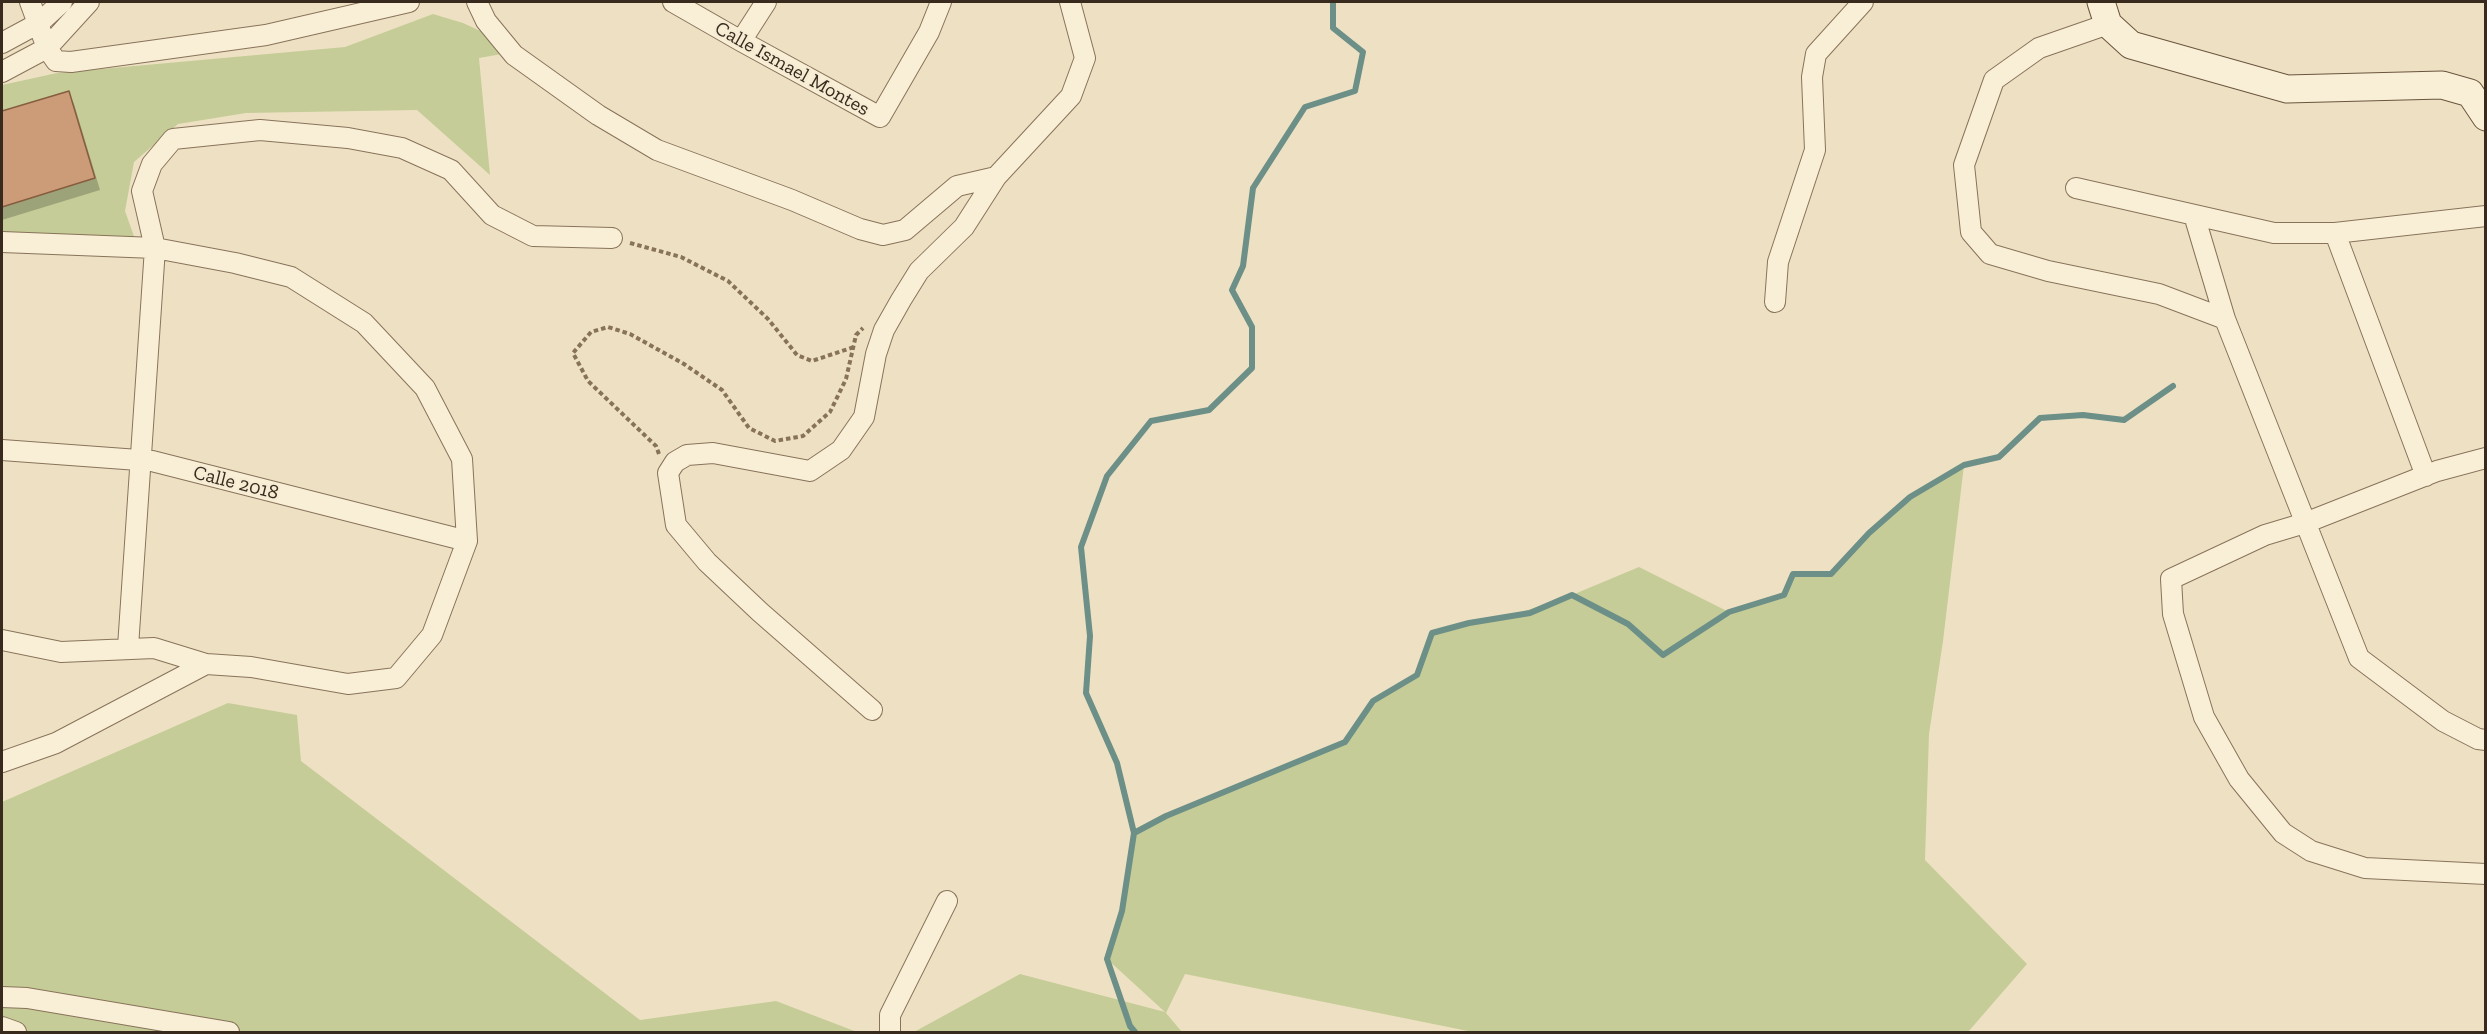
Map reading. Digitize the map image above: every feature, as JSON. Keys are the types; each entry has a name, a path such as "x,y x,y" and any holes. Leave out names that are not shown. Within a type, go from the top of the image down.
{"street":[{"path":"30,2 47,48 56,61 93,61 266,35 409,2"},
{"path":"2,43 39,23 62,2"},
{"path":"2,72 47,48 89,2"},
{"path":"477,2 486,21 513,56 598,115 657,150 792,200 860,230 883,235 906,230 957,186 996,177"},
{"name":"Calle Ismael Montes","path":"673,2 741,42 880,117 929,32 941,2"},
{"path":"741,42 765,2"},
{"path":"872,710 760,612 707,562 676,525 668,473 675,462 687,455 713,453 810,471 841,450 864,417 876,354 884,330 919,271 964,227 996,177 1071,96 1085,58 1070,2"},
{"path":"1774,302 1778,262 1815,150 1812,77 1816,54 1863,2"},
{"path":"2225,319 2159,294 2048,271 1990,254 1971,232 1964,165 1994,80 2039,48 2105,13 2132,45 2288,89 2442,85 2478,92 2486,117"},
{"path":"128,647 155,248 142,191 152,164 173,139 260,130 348,138 402,148 451,170 492,215 533,236 612,238"},
{"path":"2076,188 2274,233 2335,233 2486,216"},
{"path":"2194,215 2225,319 2360,658 2443,721 2478,739 2486,740"},
{"path":"2335,233 2426,476"},
{"path":"2,242 155,248 235,263 291,277 364,322 425,388 462,459 467,541 432,635 396,678 348,684 251,667 206,664 154,648 128,647 61,652 2,640"},
{"name":"Calle 2018","path":"2,450 141,460 467,541"},
{"path":"2486,458 2426,476 2305,523 2265,535 2171,579 2173,614 2204,717 2239,779 2283,833 2311,851 2365,868 2486,874"},
{"path":"2,762 56,743 206,664"},
{"path":"890,1032 890,1015 947,901"},
{"path":"2,997 27,998 229,1032"},
{"path":"2,1027 16,1032"}],"path":[{"path":"612,238 681,257 728,281 768,319 797,355 812,362 854,347"},
{"path":"668,473 656,446 588,381 583,372 573,353 591,332 608,327 630,334 684,364 722,390 749,428 775,441 803,436 830,412 846,379 856,335 869,321"}],"green space":[{"path":"433,14 463,23 489,35 502,54 479,58 490,175 417,110 246,113 178,124 134,162 125,211 135,239 2,233 2,85 57,73 345,47"},
{"path":"1964,465 1943,641 1929,734 1925,860 2027,964 1968,1032 1473,1032 1185,974 1166,1013 1182,1032 914,1032 1020,974 1165,1012 1107,959 1122,911 1134,833 1166,816 1345,742 1373,701 1417,675 1432,633 1469,623 1510,616 1572,595 1639,567 1729,612 1784,595 1793,574 1831,574 1869,533 1910,497"},
{"path":"228,703 297,715 301,761 640,1020 776,1001 857,1032 3,1032 2,802"}],"building":[{"path":"69,91 95,178 2,207 2,111"}],"waterway":[{"path":"1135,1032 1130,1026 1107,959 1122,911 1134,833 1117,763 1086,693 1090,636 1081,547 1107,476 1151,421 1209,410 1252,368 1252,327 1232,290 1243,266 1253,188 1305,107 1355,91 1363,52 1333,28 1333,2"},
{"path":"1134,833 1166,816 1345,742 1373,701 1417,675 1432,633 1469,623 1530,613 1572,595 1628,624 1663,655 1729,612 1784,595 1793,574 1831,574 1869,533 1910,497 1964,465 1999,457 2040,418 2083,415 2124,420 2173,386"}]}
